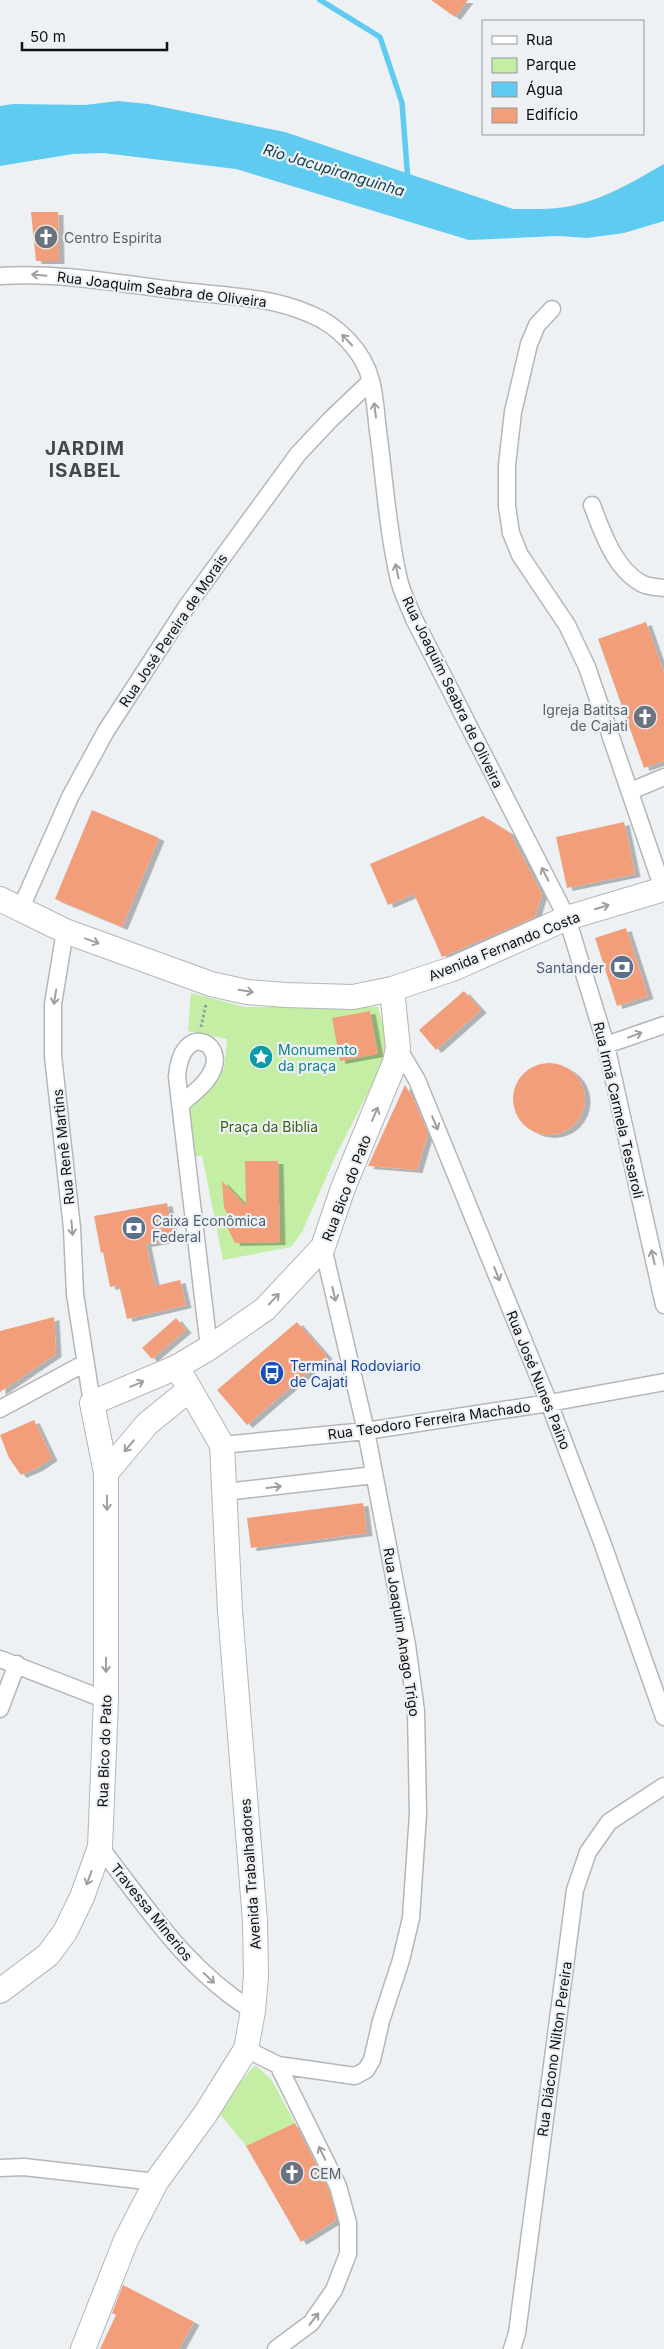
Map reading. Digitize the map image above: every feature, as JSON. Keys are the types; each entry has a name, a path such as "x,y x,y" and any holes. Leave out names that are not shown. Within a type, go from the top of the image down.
{"street":[{"name":"Rua Joaquim Seabra de Oliveira","path":"0,276 24,274 76,278 238,295 284,304 312,314 340,332 361,355 371,381 391,541 400,582 414,619 567,918"},
{"path":"552,309 537,324 528,344 513,412 506,465 511,532 520,555 566,625 587,667 664,889"},
{"name":"Rua José Pereira de Morais","path":"10,904 106,731 187,606 298,454 331,418 371,381"},
{"path":"592,505 603,535 627,572 642,584 664,588"},
{"path":"631,791 664,777"},
{"name":"Avenida Fernando Costa","path":"10,904 65,931 211,984 248,992 353,997 392,989 455,968 567,918 664,889"},
{"name":"Rua Irmã Carmela Tessaroli","path":"567,918 606,1045 664,1305"},
{"name":"Rua Renê Martins","path":"65,931 54,1004 53,1056 72,1228 76,1294 92,1403"},
{"name":"Rua Bico do Pato","path":"0,1991 48,1955 65,1932 82,1897 100,1846 106,1700 106,1473 92,1403 177,1367 209,1348 265,1309 323,1247 343,1188 391,1074 398,1048 392,989"},
{"path":"606,1045 664,1025"},
{"path":"181,1104 199,1088 213,1069 215,1060 213,1051 208,1045 197,1042 189,1044 182,1052 178,1064 178,1090 209,1348"},
{"name":"Rua José Nunes Paino","path":"398,1048 417,1080 549,1403 602,1542 664,1717"},
{"name":"Rua Joaquim Anago Trigo","path":"246,2049 278,2064 355,2076 366,2070 372,2060 381,2021 401,1960 411,1918 418,1814 416,1711 407,1645 366,1431 323,1247"},
{"path":"0,1409 85,1363"},
{"name":"Avenida Trabalhadores","path":"83,2349 126,2240 156,2182 206,2113 246,2049 253,2011 256,1976 255,1921 230,1611 222,1445 177,1367"},
{"name":"Rua Teodoro Ferreira Machado","path":"222,1445 366,1431 549,1403 664,1382"},
{"path":"106,1473 147,1424 190,1389"},
{"path":"225,1492 374,1475"},
{"path":"0,1659 106,1700"},
{"path":"0,1709 17,1664"},
{"name":"Rua Diácono Nilton Pereira","path":"512,2349 517,2333 575,1890 588,1852 609,1822 664,1786"},
{"name":"Travessa Minerios","path":"100,1846 180,1952 227,1995 253,2011"},
{"path":"276,2349 311,2323 334,2290 348,2254 348,2223 338,2186 278,2064"},
{"path":"0,2168 24,2167 156,2182"}],"path":[{"path":"197,1042 211,984"}],"green space":[{"name":"Praça da Biblia","path":"191,993 245,1007 378,1007 383,1024 387,1056 337,1153 302,1232 291,1247 223,1260 202,1155 192,1158 189,1104 224,1069 227,1039 188,1031"},
{"path":"255,2065 271,2079 295,2123 246,2146 217,2110"}],"water":[{"name":"Rio Jacupiranguinha","path":"118,101 148,104 285,132 513,209 560,208 587,202 621,188 664,164 664,221 624,233 587,238 558,236 469,240 236,169 103,153 73,154 0,166 0,106 13,104 85,105"}],"building":[{"path":"431,0 468,0 455,17"},
{"name":"Centro Espirita","path":"31,212 58,212 59,261 36,261"},
{"name":"Igreja Batitsa de Cajati","path":"646,622 664,673 664,761 644,768 598,639"},
{"path":"92,810 159,838 122,927 55,899"},
{"path":"483,816 510,833 542,894 535,917 442,957 414,894 388,905 370,864"},
{"path":"624,822 635,874 567,888 556,837"},
{"name":"Santander","path":"626,928 648,996 617,1006 595,938"},
{"path":"464,991 481,1010 436,1050 419,1030"},
{"path":"370,1011 378,1054 340,1061 332,1018"},
{"path":"549,1063 569,1069 579,1079 585,1099 579,1119 569,1129 549,1135 529,1129 519,1119 513,1099 519,1079 529,1069"},
{"path":"405,1085 413,1098 428,1133 417,1170 368,1166"},
{"path":"245,1161 278,1161 280,1242 235,1243 227,1227 233,1222 224,1208 222,1181 246,1206"},
{"path":"167,1203 174,1239 146,1244 155,1286 180,1280 186,1305 127,1319 119,1285 110,1287 94,1216"},
{"path":"54,1317 56,1354 0,1392 0,1331"},
{"path":"176,1318 186,1330 152,1359 142,1348"},
{"name":"Terminal Rodoviario de Cajati","path":"297,1322 327,1356 247,1425 217,1390"},
{"path":"34,1420 52,1458 37,1468 21,1475 9,1458 0,1435"},
{"path":"363,1503 367,1533 251,1548 247,1518"},
{"name":"CEM","path":"295,2123 329,2190 336,2216 335,2221 301,2242 246,2146"},
{"path":"123,2285 194,2322 179,2349 100,2349 116,2315 112,2313"}],"waterway":[{"name":"Rio Jacupiranguinha","path":"320,0 380,37 402,103 408,181"}],"place":[{"name":"Centro Espirita","path":"46,237"},
{"name":"Igreja Batitsa de Cajati","path":"645,717"},
{"name":"Santander","path":"622,967"},
{"name":"Monumento da praça","path":"261,1057"},
{"name":"Caixa Econômica Federal","path":"134,1228"},
{"name":"Terminal Rodoviario de Cajati","path":"272,1373"},
{"name":"CEM","path":"292,2173"}],"district":[{"name":"JARDIM ISABEL","path":"85,459"}]}
